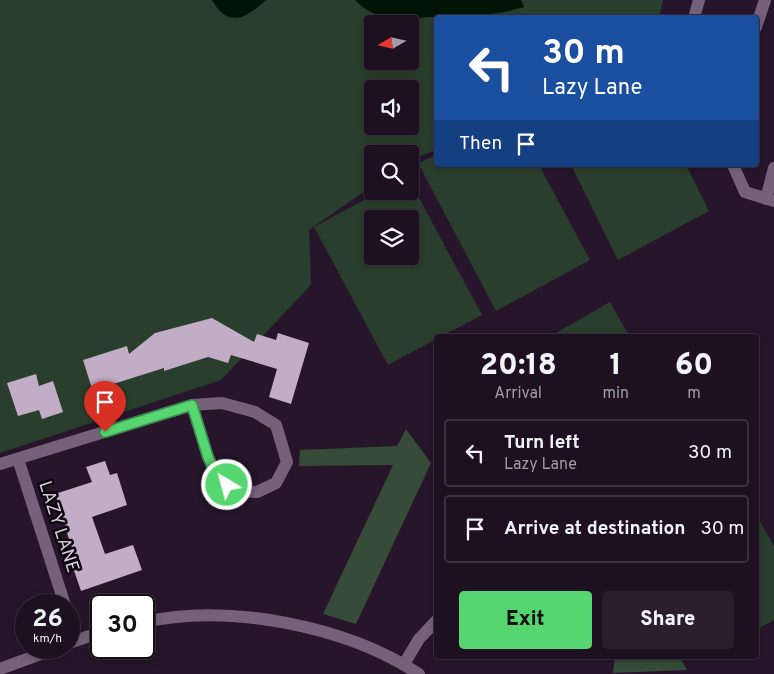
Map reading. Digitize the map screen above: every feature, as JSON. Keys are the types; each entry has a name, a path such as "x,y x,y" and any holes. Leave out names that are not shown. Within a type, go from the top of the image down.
{"street":[{"path":"695,15 699,0"},
{"path":"759,18 765,0"},
{"path":"734,167 745,192 770,200 774,168"},
{"path":"0,464 192,405 222,403 254,412 276,425 287,462 276,483 257,492 236,491 218,479 208,457 192,405"},
{"name":"LAZY LANE","path":"18,459 61,594"},
{"path":"155,620 167,617 238,616 272,619 337,636 404,664 419,674"},
{"path":"404,664 419,639 434,623"},
{"path":"0,669 27,659"}],"shaded area":[{"path":"0,0 663,0 659,15 434,15 434,151 419,157 419,145 364,145 364,192 309,230 311,285 221,380 0,453"},
{"path":"212,0 266,0 251,12 238,18 224,15"},
{"path":"355,0 521,0 524,7 489,14 434,15 434,17 419,19 419,15 376,15"},
{"path":"434,156 434,167 540,167 590,260 496,311 419,163"},
{"path":"572,167 687,167 709,211 618,260"},
{"path":"419,198 482,315 446,334 434,334 434,340 388,365 314,227 364,200 419,200"},
{"path":"610,302 628,334 554,334"},
{"path":"406,429 431,463 356,624 323,614 393,465 299,466 300,450 397,446"},
{"path":"759,519 774,546 774,620 759,628"},
{"path":"615,659 681,659 687,670 613,673"}],"building":[{"path":"212,318 254,342 257,334 276,340 278,333 309,343 291,404 269,397 277,369 231,355 228,363 208,357 164,371 164,368 110,385 111,389 94,395 83,360 127,346 129,354 155,333"},
{"path":"36,374 39,386 53,381 63,412 42,419 39,410 18,416 7,383"},
{"path":"105,461 110,475 117,473 127,505 92,517 105,554 133,545 142,570 81,591 69,556 74,554 55,494 92,482 86,467"}],"route":[{"path":"105,432 192,405 208,457 218,479 227,485"}]}
